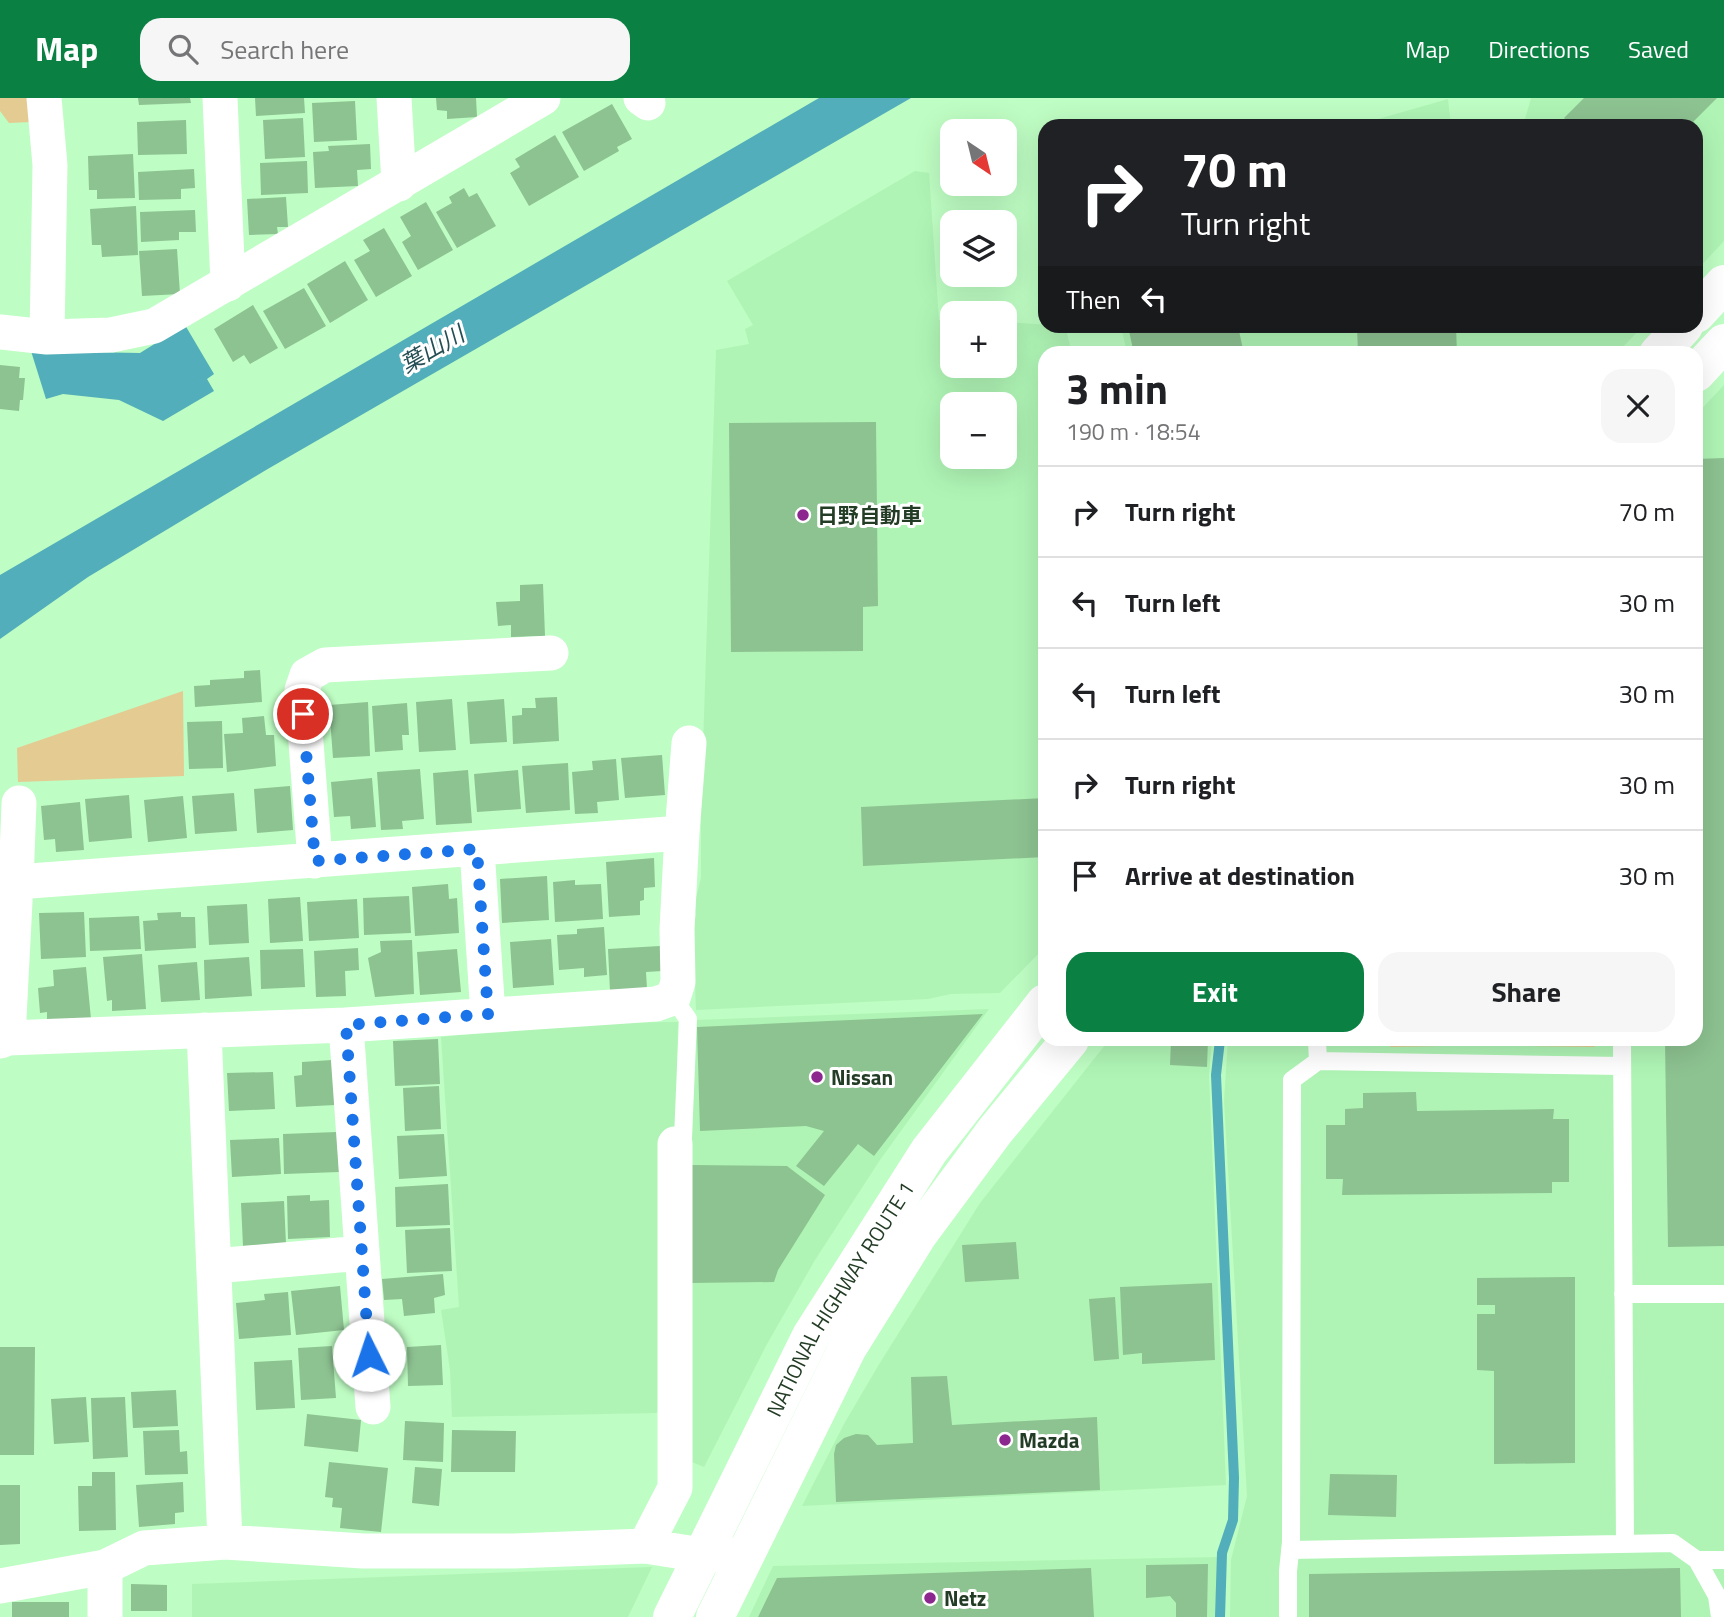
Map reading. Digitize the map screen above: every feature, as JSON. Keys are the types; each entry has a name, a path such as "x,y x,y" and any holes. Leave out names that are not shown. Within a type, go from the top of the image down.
{"highway":[{"path":"1703,306 1724,284"},
{"path":"1665,346 1678,333"},
{"path":"1703,366 1724,344"},
{"name":"NATIONAL HIGHWAY ROUTE 1","path":"671,1617 811,1336 929,1150 1038,1012"},
{"name":"NATIONAL HIGHWAY ROUTE 1","path":"715,1617 847,1349 911,1247 995,1131 1065,1046"}],"street":[{"path":"44,98 50,165 47,337"},
{"path":"220,98 228,284"},
{"path":"394,98 399,184"},
{"path":"0,332 47,337 111,335 154,326 543,98"},
{"path":"315,861 302,690 307,675 325,665 551,653"},
{"path":"19,803 16,882 5,965 4,1040 346,1025 656,1004 673,998 678,982 677,929 689,743"},
{"path":"16,882 682,833"},
{"path":"477,849 488,1014"},
{"path":"346,1025 373,1406"},
{"path":"204,1030 225,1542"},
{"path":"645,1546 675,1488 675,1144"},
{"path":"214,1266 362,1253"},
{"path":"0,1586 105,1567 144,1548 225,1542 363,1551 514,1551 645,1546 702,1555 747,1555"},
{"path":"105,1567 106,1617"}],"lane":[{"path":"673,998 688,1019 683,1138 675,1144"},
{"path":"1317,1046 1318,1061"},
{"path":"1622,1046 1625,1544"},
{"path":"1288,1617 1292,1080 1318,1061 1622,1066"},
{"path":"1623,1294 1724,1294"},
{"path":"1290,1550 1673,1543 1697,1560 1717,1596 1720,1617"},
{"path":"1697,1560 1724,1560"}],"shaded area":[{"path":"0,98 29,98 31,122 9,123 0,111"},
{"path":"1531,98 1724,98 1724,241 1703,264 1703,119 1525,119"},
{"path":"1448,99 1450,119 1378,119"},
{"path":"915,171 929,173 940,320 940,378 1017,378 1017,323 1038,324 1038,333 1067,333 1070,346 1038,346 1038,954 1000,993 696,1010 693,927 696,915 694,906 701,878 716,350 749,344 745,329 753,325 727,281"},
{"path":"1123,333 1636,333 1624,346 1125,346"},
{"path":"1724,385 1724,1617 1230,1617 1231,1560 1247,1496 1224,1101 1228,1046 1703,1046 1703,408"},
{"path":"183,691 184,776 18,782 17,748"},
{"path":"989,1009 880,1160 815,1260 766,1346 704,1467 687,1460 684,1301 696,1020"},
{"path":"678,1022 676,1136 662,1409 656,1413 452,1417 450,1370 441,1310 459,1307 441,1037 570,1023"},
{"path":"1104,1046 1211,1046 1209,1075 1226,1485 802,1506 844,1424 878,1366 980,1203"},
{"path":"1526,1046 1595,1046 1594,1047"},
{"path":"1218,1557 1215,1617 749,1617 773,1566"},
{"path":"652,1567 628,1617 192,1617 192,1584"}],"water":[{"name":"葉山川","path":"819,98 911,98 266,470 88,577 0,639 0,575"},
{"path":"185,325 214,374 207,379 214,391 163,421 119,400 63,394 46,399 31,351 140,353"}],"building":[{"path":"138,98 190,98 191,103 139,105"},
{"path":"255,98 304,98 305,113 256,116"},
{"path":"436,98 476,98 477,117 447,119 447,111 437,110"},
{"path":"1584,98 1717,98 1696,119 1564,118"},
{"path":"355,101 357,140 314,142 312,103"},
{"path":"612,104 632,139 617,147 619,151 584,171 562,132"},
{"path":"303,118 305,157 265,159 263,120"},
{"path":"186,120 187,154 138,155 137,122"},
{"path":"555,135 579,177 529,206 510,173 520,167 515,159"},
{"path":"370,144 371,169 357,170 358,186 315,188 313,152 329,151 328,146"},
{"path":"133,154 135,198 97,199 97,190 89,190 88,156"},
{"path":"307,161 308,193 261,195 260,163"},
{"path":"194,169 195,188 181,189 181,199 139,200 138,172"},
{"path":"464,188 469,197 477,193 496,226 457,248 436,212 452,203 449,197"},
{"path":"286,197 288,227 277,227 278,234 249,235 247,199"},
{"path":"426,202 453,250 418,270 402,242 411,236 400,217"},
{"path":"136,206 138,255 102,257 101,245 92,245 90,209"},
{"path":"195,210 196,232 179,232 179,240 141,242 140,212"},
{"path":"384,228 412,276 376,297 354,260 370,251 363,240"},
{"path":"177,249 180,294 142,296 139,251"},
{"path":"345,261 368,300 330,323 307,284"},
{"path":"304,288 326,326 285,349 263,311"},
{"path":"253,305 278,348 250,364 244,355 233,362 214,329"},
{"path":"1130,333 1240,333 1242,346 1132,346"},
{"path":"1357,333 1456,333 1457,346 1358,346"},
{"path":"0,365 20,367 19,378 25,378 19,411 0,409"},
{"name":"日野自動車","path":"876,422 878,606 863,607 863,651 731,652 729,423"},
{"path":"1724,458 1724,1246 1668,1247 1665,1046 1703,1046 1703,459"},
{"path":"543,584 545,636 511,637 511,625 498,626 496,602 520,601 520,585"},
{"path":"260,670 262,702 195,707 194,686 210,685 210,680 244,678 244,671"},
{"path":"557,697 559,741 513,744 512,716 522,715 522,708 536,708 535,698"},
{"path":"452,699 456,750 419,752 416,702"},
{"path":"504,699 507,742 470,744 467,702"},
{"path":"368,702 370,756 333,758 329,705"},
{"path":"407,703 409,735 402,735 403,750 375,752 372,706"},
{"path":"264,716 266,735 274,735 276,766 227,772 224,734 243,733 242,718"},
{"path":"222,721 223,768 189,769 187,722"},
{"path":"662,755 665,795 625,798 621,758"},
{"path":"616,759 619,800 597,802 598,813 575,814 572,772 593,770 592,761"},
{"path":"568,763 570,810 526,813 522,766"},
{"path":"420,769 424,819 402,821 403,829 381,830 377,772"},
{"path":"468,770 472,823 436,825 433,773"},
{"path":"518,770 521,809 477,812 474,774"},
{"path":"372,778 376,827 351,829 350,816 334,817 331,782"},
{"path":"290,786 293,830 257,833 254,789"},
{"path":"234,793 237,831 195,834 192,796"},
{"path":"129,795 132,838 89,842 85,799"},
{"path":"183,796 187,838 148,842 144,800"},
{"path":"1038,798 1038,857 863,866 861,807"},
{"path":"80,802 84,850 56,852 55,839 44,840 41,806"},
{"path":"654,858 655,887 644,888 640,915 609,917 606,862"},
{"path":"547,876 549,920 502,923 500,879"},
{"path":"575,880 575,885 601,884 603,919 555,922 553,882"},
{"path":"448,884 449,899 457,898 459,933 415,936 412,887"},
{"path":"409,896 411,933 364,935 363,898"},
{"path":"300,897 303,941 270,943 268,899"},
{"path":"357,899 359,938 309,941 307,902"},
{"path":"247,904 249,943 209,945 207,906"},
{"path":"84,912 86,957 41,959 39,913"},
{"path":"181,912 181,917 195,917 196,948 145,951 143,921 158,920 157,913"},
{"path":"139,916 141,949 90,951 89,918"},
{"path":"604,927 607,975 584,977 584,968 559,970 557,935 577,934 577,929"},
{"path":"551,939 554,985 513,988 510,942"},
{"path":"412,940 414,994 375,997 368,958 381,952 380,941"},
{"path":"660,946 662,971 646,972 647,989 610,991 608,949"},
{"path":"358,948 359,970 345,971 346,996 316,997 314,951"},
{"path":"303,949 305,987 261,989 260,950"},
{"path":"457,949 461,992 420,995 417,952"},
{"path":"142,954 146,1009 112,1011 112,1000 107,1001 103,957"},
{"path":"249,957 252,996 205,999 204,960"},
{"path":"197,962 200,1000 161,1002 158,965"},
{"path":"86,967 91,1019 47,1023 47,1012 40,1013 38,988 54,986 53,970"},
{"name":"Nissan","path":"983,1014 874,1156 858,1144 824,1186 796,1166 824,1131 806,1126 700,1131 697,1027"},
{"path":"438,1039 440,1084 395,1086 393,1041"},
{"path":"1171,1046 1208,1046 1207,1067 1170,1065"},
{"path":"332,1060 335,1105 296,1107 294,1076 302,1075 302,1062"},
{"path":"273,1072 275,1109 229,1111 227,1073"},
{"path":"439,1086 441,1129 405,1131 403,1088"},
{"path":"1416,1092 1417,1111 1554,1109 1553,1119 1569,1119 1569,1182 1552,1182 1552,1193 1342,1195 1343,1179 1326,1179 1326,1125 1345,1125 1345,1109 1363,1108 1363,1093"},
{"path":"337,1132 339,1172 284,1174 283,1134"},
{"path":"444,1134 447,1176 399,1179 397,1136"},
{"path":"279,1138 281,1174 232,1177 230,1140"},
{"path":"691,1165 787,1166 825,1195 778,1270 774,1282 689,1283"},
{"path":"448,1184 450,1225 396,1227 395,1187"},
{"path":"310,1195 310,1201 329,1200 330,1237 288,1239 287,1196"},
{"path":"284,1201 286,1244 243,1246 241,1203"},
{"path":"450,1228 452,1271 407,1273 405,1230"},
{"path":"1016,1242 1019,1279 965,1282 962,1245"},
{"path":"443,1274 445,1295 434,1298 435,1313 404,1316 402,1299 384,1300 382,1279"},
{"path":"1575,1277 1575,1463 1494,1464 1494,1371 1477,1370 1477,1314 1495,1314 1495,1305 1477,1305 1477,1278"},
{"path":"1212,1283 1215,1360 1142,1364 1142,1353 1123,1355 1120,1287"},
{"path":"340,1286 344,1330 296,1335 291,1291"},
{"path":"288,1292 291,1335 239,1339 236,1303 265,1300 264,1294"},
{"path":"1115,1297 1119,1359 1094,1361 1089,1299"},
{"path":"441,1345 443,1385 408,1386 407,1347"},
{"path":"332,1346 336,1398 301,1400 298,1348"},
{"path":"0,1347 35,1347 34,1455 0,1455"},
{"path":"292,1360 295,1408 256,1410 254,1362"},
{"name":"Mazda","path":"947,1376 952,1425 1097,1417 1100,1490 836,1502 836,1445 844,1438 856,1434 868,1435 877,1445 913,1443 911,1377"},
{"path":"176,1390 178,1426 133,1428 131,1392"},
{"path":"86,1397 89,1442 54,1444 51,1399"},
{"path":"125,1397 128,1457 93,1459 91,1398"},
{"path":"307,1414 361,1420 358,1452 304,1446"},
{"path":"405,1421 444,1423 443,1462 403,1460"},
{"path":"179,1430 180,1452 187,1451 188,1474 145,1475 143,1431"},
{"path":"452,1430 516,1431 515,1472 451,1472"},
{"path":"329,1462 388,1468 381,1532 340,1528 342,1508 332,1507 333,1498 325,1497"},
{"path":"415,1467 442,1469 439,1506 412,1503"},
{"path":"92,1472 115,1472 116,1530 79,1531 78,1486 92,1486"},
{"path":"1330,1474 1397,1475 1396,1517 1328,1515"},
{"path":"183,1482 184,1512 175,1513 175,1524 139,1527 136,1485"},
{"path":"0,1485 20,1485 20,1544 0,1545"},
{"path":"1208,1564 1207,1617 1176,1617 1176,1603 1170,1596 1146,1598 1146,1565"},
{"name":"Netz","path":"1091,1568 1094,1617 758,1617 777,1578"},
{"path":"1680,1568 1681,1617 1309,1617 1309,1574"},
{"path":"131,1584 167,1585 167,1611 131,1611"},
{"path":"12,1602 69,1602 69,1617 12,1617"}],"waterway":[{"path":"1219,1046 1216,1075 1234,1478 1233,1520 1222,1553 1220,1617"}],"place":[{"name":"日野自動車","path":"803,515"},
{"name":"Nissan","path":"817,1077"},
{"name":"Mazda","path":"1005,1440"},
{"name":"Netz","path":"930,1598"}],"route":[{"path":"303,714 315,861 477,849 488,1014 346,1025 369,1355"}]}
